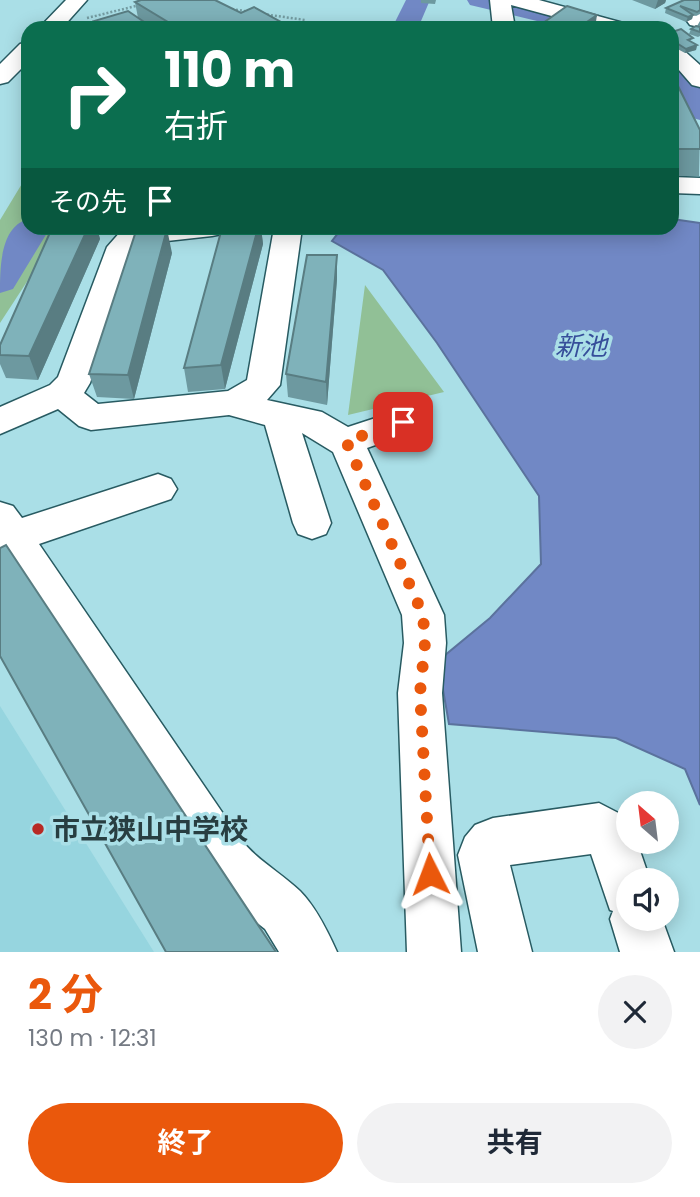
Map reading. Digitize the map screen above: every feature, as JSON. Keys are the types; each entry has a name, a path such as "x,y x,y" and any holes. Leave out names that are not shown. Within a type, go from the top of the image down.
{"street":[{"path":"58,21 77,0"},
{"path":"504,21 505,2 590,21"},
{"path":"0,77 21,57"},
{"path":"679,185 700,186"},
{"path":"0,421 62,394 74,383 121,247 132,236 142,235"},
{"path":"62,394 91,417 231,402 247,397 263,386 287,235"},
{"path":"231,402 247,409 310,421 346,441 423,615 425,643 420,693 435,952"},
{"path":"279,415 312,523"},
{"path":"346,441 403,422"},
{"path":"158,489 7,527 220,855 232,870 283,911 310,952"},
{"path":"505,952 483,855 493,843 599,828 611,836 621,868"},
{"path":"640,931 647,952"}],"path":[{"path":"74,21 144,4"},
{"path":"224,8 305,20"}],"shaded area":[{"name":"市立狭山中学校","path":"0,706 154,952 0,952"}],"green space":[{"path":"21,185 21,235 57,235 0,323 0,220"},
{"path":"365,285 444,392 348,415"}],"water":[{"name":"新池","path":"679,220 700,223 700,805 685,769 616,738 449,724 438,661 490,618 541,564 539,496 437,343 383,270 332,241 337,235 679,235"}],"building":[{"path":"215,0 241,13 254,7 279,21 166,21 135,2"},
{"path":"684,0 700,0 700,10 697,12 680,6 693,15 688,17 666,8"},
{"path":"567,6 597,15 588,21 546,21"},
{"path":"128,11 143,21 94,21"},
{"path":"700,27 700,32 691,29"},
{"path":"679,30 693,38 688,40 697,45 686,49 679,44"},
{"path":"679,88 700,130 700,149 679,149"},
{"path":"49,235 85,235 29,356 0,355 0,345"},
{"path":"135,235 165,235 128,375 89,374"},
{"path":"220,235 256,235 221,365 184,368"},
{"path":"307,255 337,255 326,382 286,374"},
{"path":"6,545 276,952 166,952 0,656 0,548"}],"waterway":[{"path":"408,21 418,0"},
{"path":"479,0 570,21"},
{"path":"679,72 686,79 700,111"},
{"path":"0,281 26,235"}],"place":[{"name":"市立狭山中学校","path":"38,829"}],"route":[{"path":"403,422 346,441 423,615 425,643 420,693 430,874"}]}
